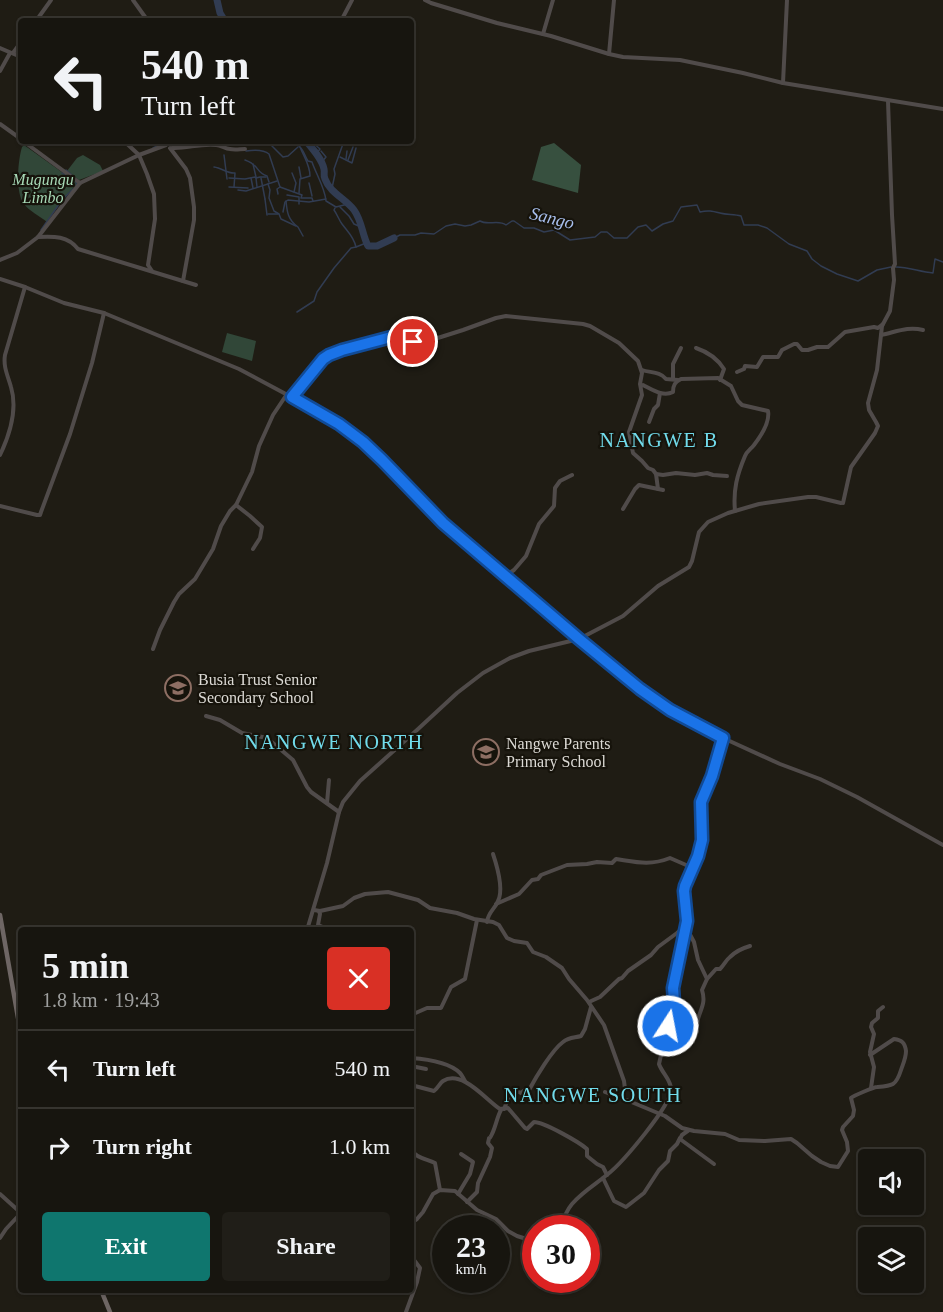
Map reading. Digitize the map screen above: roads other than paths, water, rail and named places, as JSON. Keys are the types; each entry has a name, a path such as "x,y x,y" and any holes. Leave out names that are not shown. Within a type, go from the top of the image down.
{"main road":[{"path":"0,916 18,1018"},
{"path":"102,1293 110,1312"}],"street":[{"path":"38,18 51,0"},
{"path":"133,0 146,18"},
{"path":"343,18 352,0"},
{"path":"425,0 497,23 623,57 680,60 783,83 943,109"},
{"path":"543,34 553,0"},
{"path":"609,54 614,0"},
{"path":"783,83 787,0"},
{"path":"0,71 18,46"},
{"path":"0,48 18,56"},
{"path":"737,372 745,366 757,367 763,357 778,357 782,350 794,344 805,351 817,347 828,347 845,332 882,326 890,311 894,280 888,100"},
{"path":"0,124 18,137"},
{"path":"27,144 80,183"},
{"path":"127,144 139,156 154,194 155,219 148,265 152,272"},
{"path":"0,260 17,253 38,237 80,183 139,156 168,146 183,149 192,146 218,145 230,150 245,149"},
{"path":"168,146 186,169 190,178 194,207 194,220 183,281"},
{"path":"38,237 64,238 71,241 78,249 196,285"},
{"path":"141,268 148,265"},
{"path":"0,279 63,303 104,314 239,369 339,424 382,460 443,523 579,639 661,704 723,738 848,792 943,845"},
{"path":"0,455 12,428 14,397 5,370 5,355 24,287"},
{"path":"0,506 40,515 70,434 92,363 104,314"},
{"path":"153,649 174,602 195,579 208,560 226,516 236,505 252,472 259,447 273,415 323,359 336,352 395,336 422,343 506,316 590,326 619,344 638,361 641,370 642,395 629,432 633,453 657,474 695,475 707,472 712,475 727,476"},
{"path":"308,927 316,910 339,812 347,796 360,781 457,693 483,673 519,654 579,639 623,616 658,586 688,568 699,532 704,525 716,517 772,501 811,497 842,503 850,467 878,426 868,407 877,370 884,321"},
{"path":"878,328 881,336"},
{"path":"881,336 906,329 923,330"},
{"path":"640,386 643,385 660,393 673,392 675,380 673,364 681,348"},
{"path":"696,348 708,352 720,363 724,369 720,380"},
{"path":"641,370 675,380 718,378 731,386 742,405 768,411 766,426 746,453 734,488 735,511"},
{"path":"649,422 658,405 660,393"},
{"path":"623,509 639,485 660,489 657,474"},
{"path":"505,576 514,570 526,556 539,524 554,506 555,488 560,481 572,475"},
{"path":"236,505 262,528 260,538 253,549"},
{"path":"206,716 220,720 242,733 267,738 293,760 311,792 339,812"},
{"path":"565,1215 580,1195 624,1158 670,1098 670,1083 659,1065 674,1002 673,988 687,916 684,891 702,840 701,802 712,776 723,738"},
{"path":"327,803 329,780"},
{"path":"487,922 487,918 499,900 498,872 492,854"},
{"path":"496,903 519,894 532,880 567,865 613,863 616,859 635,863 655,863 670,858 693,868"},
{"path":"316,910 342,906 365,894 388,892 418,900 430,908 454,912 499,925 507,938 527,943 533,952 546,957 562,968 590,1004 604,1025 624,1081 625,1089 621,1098"},
{"path":"316,910 320,914 318,925 323,927"},
{"path":"414,1014 427,1008 441,1008 451,987 465,979 477,920"},
{"path":"685,926 694,942 698,960 707,979"},
{"path":"467,1202 477,1192 478,1183 490,1157 492,1148 488,1143 489,1139 511,1092 514,1090 521,1093 530,1089 562,1042 571,1037 581,1036 585,1029 590,1004 685,926"},
{"path":"663,1049 683,1045 697,1028 704,996 702,990 707,979 716,969 726,964 728,958 750,946"},
{"path":"870,1088 874,1067 870,1055 874,1034 871,1027 878,1018 878,1011 883,1007"},
{"path":"605,1092 665,1116 689,1130 724,1134 739,1140 791,1140 821,1162 837,1167 848,1151 842,1130 853,1116 851,1098 873,1087 889,1086 898,1079 906,1056 905,1046 903,1042 894,1039 870,1055"},
{"path":"414,1058 444,1063 460,1072 465,1081 496,1107 508,1108 519,1123 527,1129 534,1122 543,1123 579,1143 587,1149 587,1156 603,1167 614,1201 626,1207 644,1193 668,1161 670,1151 689,1130"},
{"path":"414,1067 426,1069"},
{"path":"414,1086 434,1091 442,1081 450,1078 465,1081"},
{"path":"680,1138 714,1164"},
{"path":"414,1154 435,1163 440,1191"},
{"path":"458,1194 470,1174 473,1162 461,1154"},
{"path":"414,1221 423,1212 433,1194 440,1191 455,1191 480,1212 496,1219 512,1234 522,1237"},
{"path":"0,1194 18,1210"},
{"path":"0,1238 18,1216"},
{"path":"414,1260 420,1268 414,1287"},
{"path":"406,1312 412,1293"}],"waterway":[{"name":"Sango","path":"217,0 223,18"},
{"path":"153,148 161,144"},
{"path":"266,145 270,144 283,157 288,156 298,147"},
{"path":"299,144 308,161 312,162 326,201 336,207 348,204"},
{"name":"Sango","path":"309,144 321,162 327,184 357,214 368,246 377,246 394,238"},
{"path":"314,144 320,149 316,154"},
{"path":"332,188 334,169 343,144"},
{"path":"299,193 300,179 310,176 300,147"},
{"path":"348,160 353,147"},
{"path":"340,157 352,163 356,148"},
{"path":"246,151 267,152 280,187 302,195 301,198 312,198 313,201"},
{"path":"321,151 326,157 321,163"},
{"path":"346,159 347,151"},
{"path":"224,155 227,179"},
{"path":"245,160 267,176 269,182"},
{"path":"253,164 256,177"},
{"path":"214,167 235,173 234,187"},
{"path":"299,167 301,178"},
{"path":"66,170 72,175"},
{"path":"62,173 77,183 76,185"},
{"path":"292,173 296,183 294,192"},
{"path":"257,187 256,178 266,177"},
{"path":"229,178 256,178"},
{"path":"251,178 253,188"},
{"path":"261,178 265,199"},
{"path":"238,190 246,191 277,181"},
{"path":"309,183 312,196"},
{"path":"268,184 269,198 274,211 281,219 296,226"},
{"path":"229,187 248,188"},
{"path":"278,194 277,189 280,187"},
{"path":"41,230 62,200 73,189"},
{"path":"287,195 299,197 299,204"},
{"path":"265,199 267,215"},
{"path":"283,212 285,202 288,200 309,202 326,199"},
{"path":"286,201 290,219 303,236"},
{"name":"Sango","path":"394,238 400,235 434,234 446,226 455,224 465,226 480,221 506,225 514,221 524,228 534,228 544,232 554,230 570,240 595,237 601,232 607,232 614,238 627,238 638,227 646,225 652,231 673,221 681,207 697,205 700,212 710,211 741,216 744,225 758,225 767,228 789,244 807,251 812,259 821,266 858,281 877,270 891,267"},
{"path":"340,207 354,224 361,227"},
{"path":"335,208 334,210 356,247 366,243"},
{"path":"268,214 278,214"},
{"path":"297,312 314,301 317,292 334,268 351,248 356,247"},
{"name":"Sango","path":"896,267 933,273 935,259 943,262"}],"place":[{"name":"Busia Trust Senior Secondary School","path":"178,688"},
{"name":"Nangwe Parents Primary School","path":"486,752"}],"district":[{"name":"NANGWE B","path":"659,440"},
{"name":"NANGWE NORTH","path":"334,742"},
{"name":"NANGWE SOUTH","path":"593,1095"}],"park label":[{"name":"Mugungu Limbo","path":"43,188"}]}
